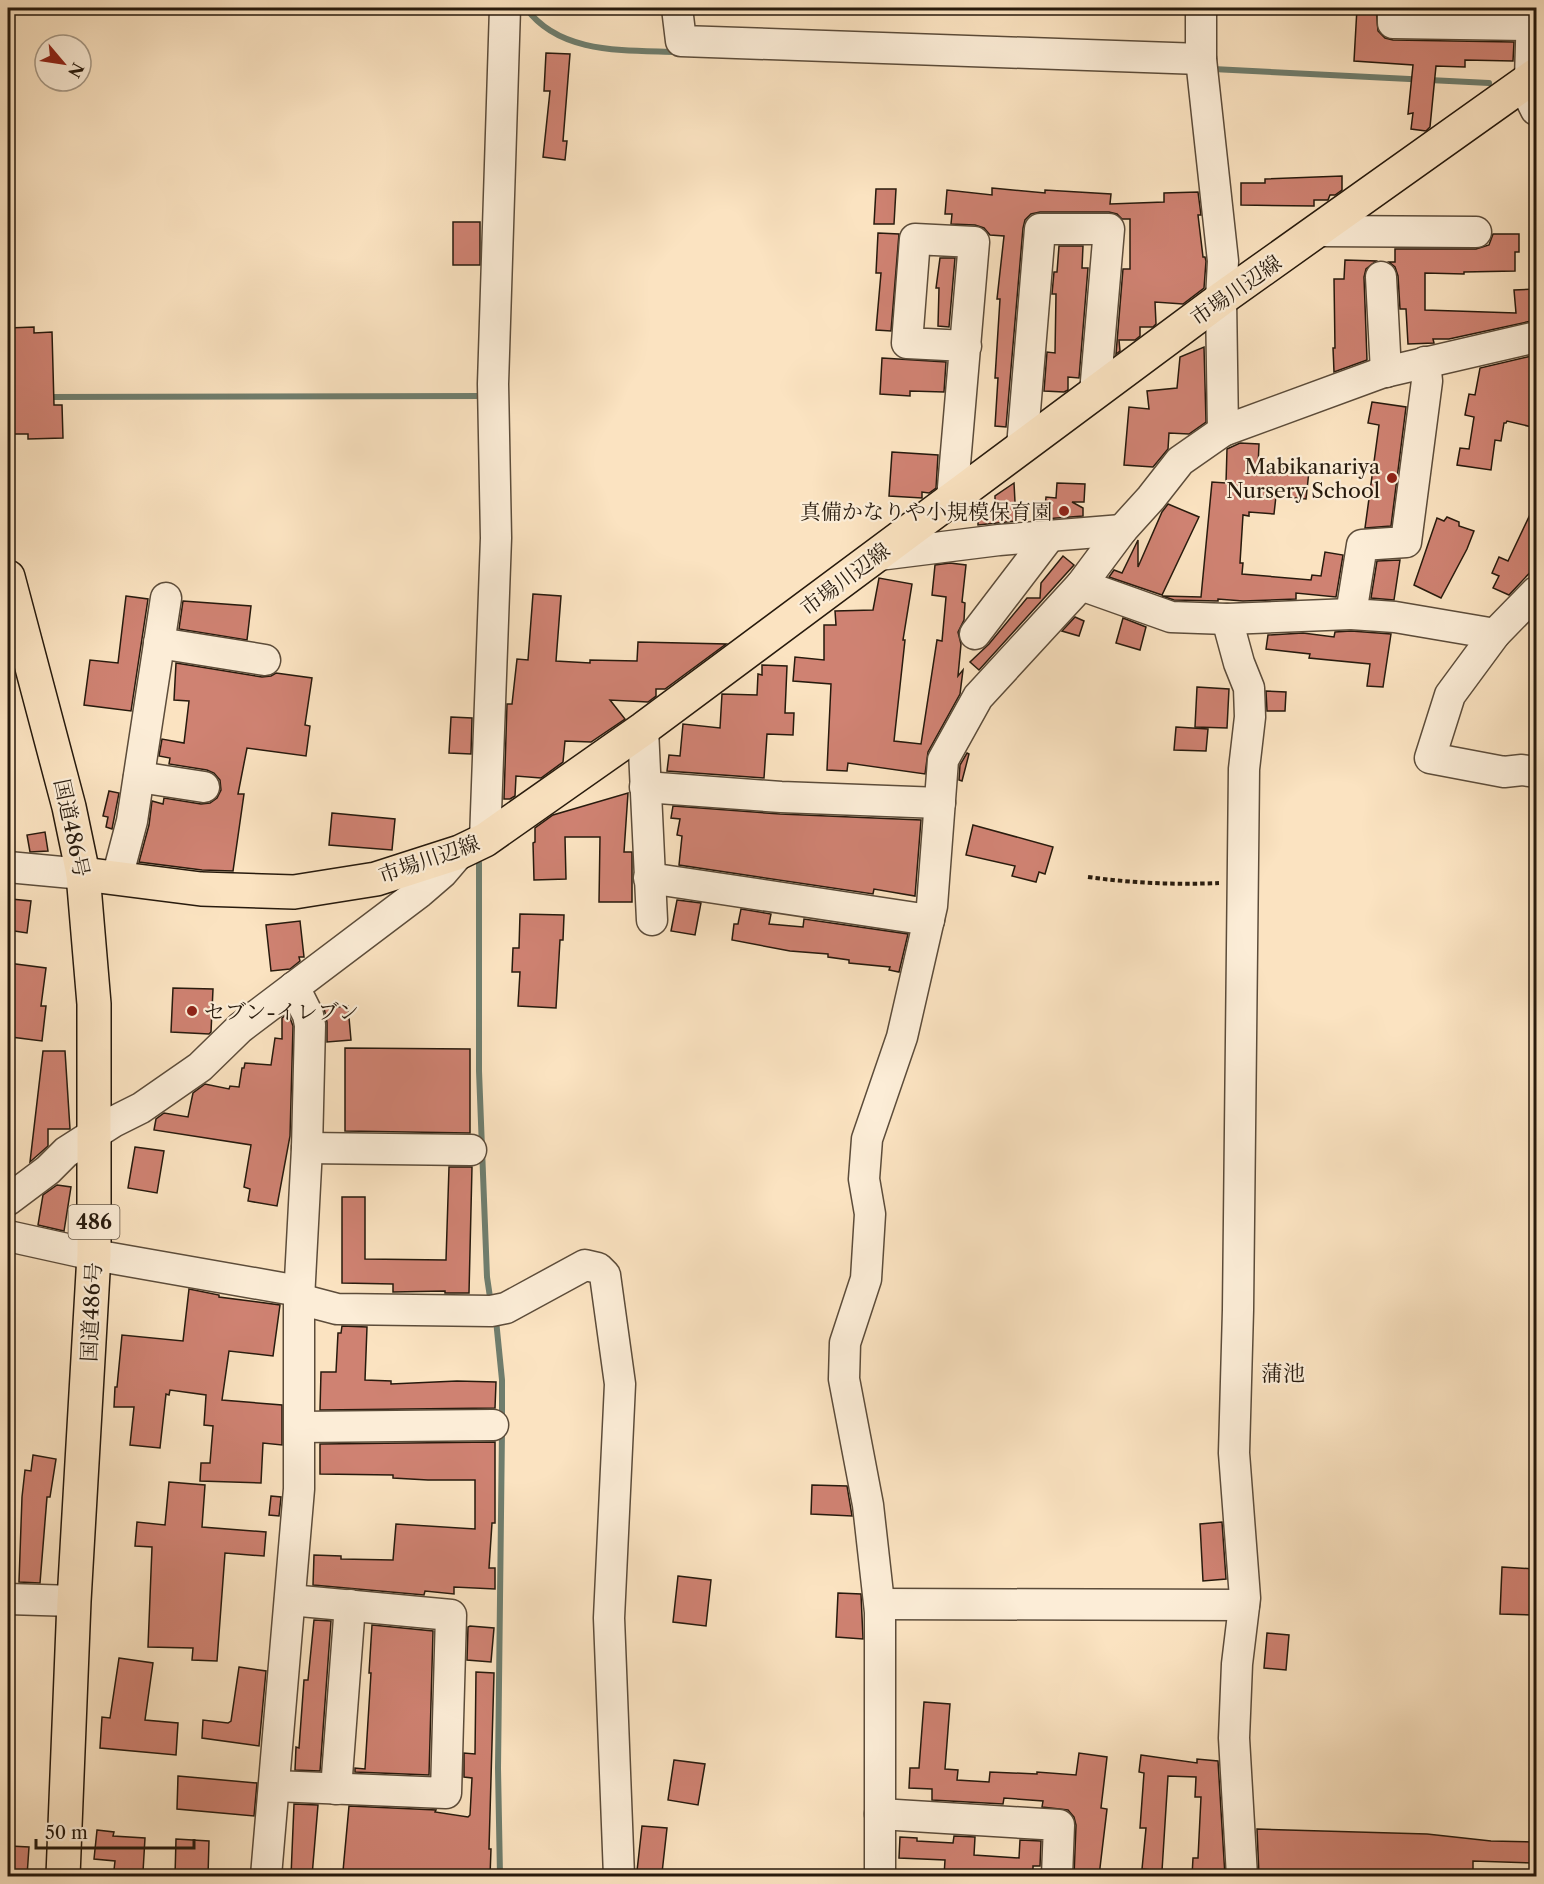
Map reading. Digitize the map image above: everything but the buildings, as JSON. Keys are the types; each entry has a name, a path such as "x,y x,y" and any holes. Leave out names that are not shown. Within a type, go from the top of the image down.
{"main road":[{"name":"市場川辺線","path":"83,874 201,889 294,892 375,879 472,846 643,729 1221,299 1532,87"},
{"name":"国道486号","path":"8,577 69,807 83,874 94,1004 94,1255 74,1601 63,1876"}],"street":[{"path":"8,1200 48,1170 66,1152 113,1122 141,1108 200,1067 240,1028 420,892 472,846 496,538 493,384 505,8"},
{"path":"676,8 681,41 1200,59"},
{"path":"1201,8 1200,59 1223,261 1221,299 1223,431"},
{"path":"1393,8 1393,23 1480,16 1532,16 1532,87"},
{"path":"1022,447 1040,229 1109,229 1095,393"},
{"path":"1320,231 1476,232"},
{"path":"1381,277 1386,372"},
{"path":"880,1876 880,1604 868,1505 844,1379 845,1343 866,1280 870,1214 864,1179 867,1138 902,1037 932,906 943,760 978,697 1081,585 1122,530 1180,461 1223,431 1386,372 1536,337"},
{"path":"952,500 966,346"},
{"path":"1351,614 1362,545 1406,542 1427,381 1425,362"},
{"path":"879,555 999,540 1122,530"},
{"path":"975,634 1049,537"},
{"path":"1081,585 1171,617 1227,619 1351,614 1395,616 1495,634"},
{"path":"1536,592 1495,634 1450,695 1430,758 1504,772 1522,770 1536,772"},
{"path":"117,878 132,820 166,598"},
{"path":"1227,619 1239,663 1249,688 1250,717 1244,769 1238,1310 1234,1453 1244,1605 1237,1664 1234,1738 1242,1876"},
{"path":"159,643 265,660"},
{"path":"643,729 651,920"},
{"path":"139,777 204,787"},
{"path":"645,787 781,797 940,803"},
{"path":"8,867 83,874"},
{"path":"650,878 929,920"},
{"path":"266,1876 299,1489 299,1295 308,1148 310,1024 294,987"},
{"path":"308,1148 471,1150"},
{"path":"8,1236 299,1295 337,1309 494,1310 506,1308 585,1265 598,1268 605,1275 620,1384 609,1618 619,1876"},
{"path":"299,1427 493,1425"},
{"path":"8,1599 74,1601"},
{"path":"274,1786 446,1793 451,1615 290,1600"},
{"path":"880,1604 1244,1605"},
{"path":"336,1789 350,1605"},
{"path":"880,1814 1059,1825 1057,1876"}],"path":[{"path":"1088,877 1125,882 1185,885 1244,882"}],"waterway":[{"path":"526,8 540,23 575,42 616,50 678,52"},
{"path":"1213,69 1489,83"},
{"path":"48,397 485,396"},
{"path":"479,863 479,1071 487,1277 491,1304"},
{"path":"496,1320 502,1380 502,1420"},
{"path":"500,1876 498,1768 502,1430"}],"place":[{"name":"Mabikanariya Nursery School","path":"1392,478"},
{"name":"真備かなりや小規模保育園","path":"1064,511"},
{"name":"セブン-イレブン","path":"192,1011"}],"district":[{"name":"蒲池","path":"1283,1373"}]}
